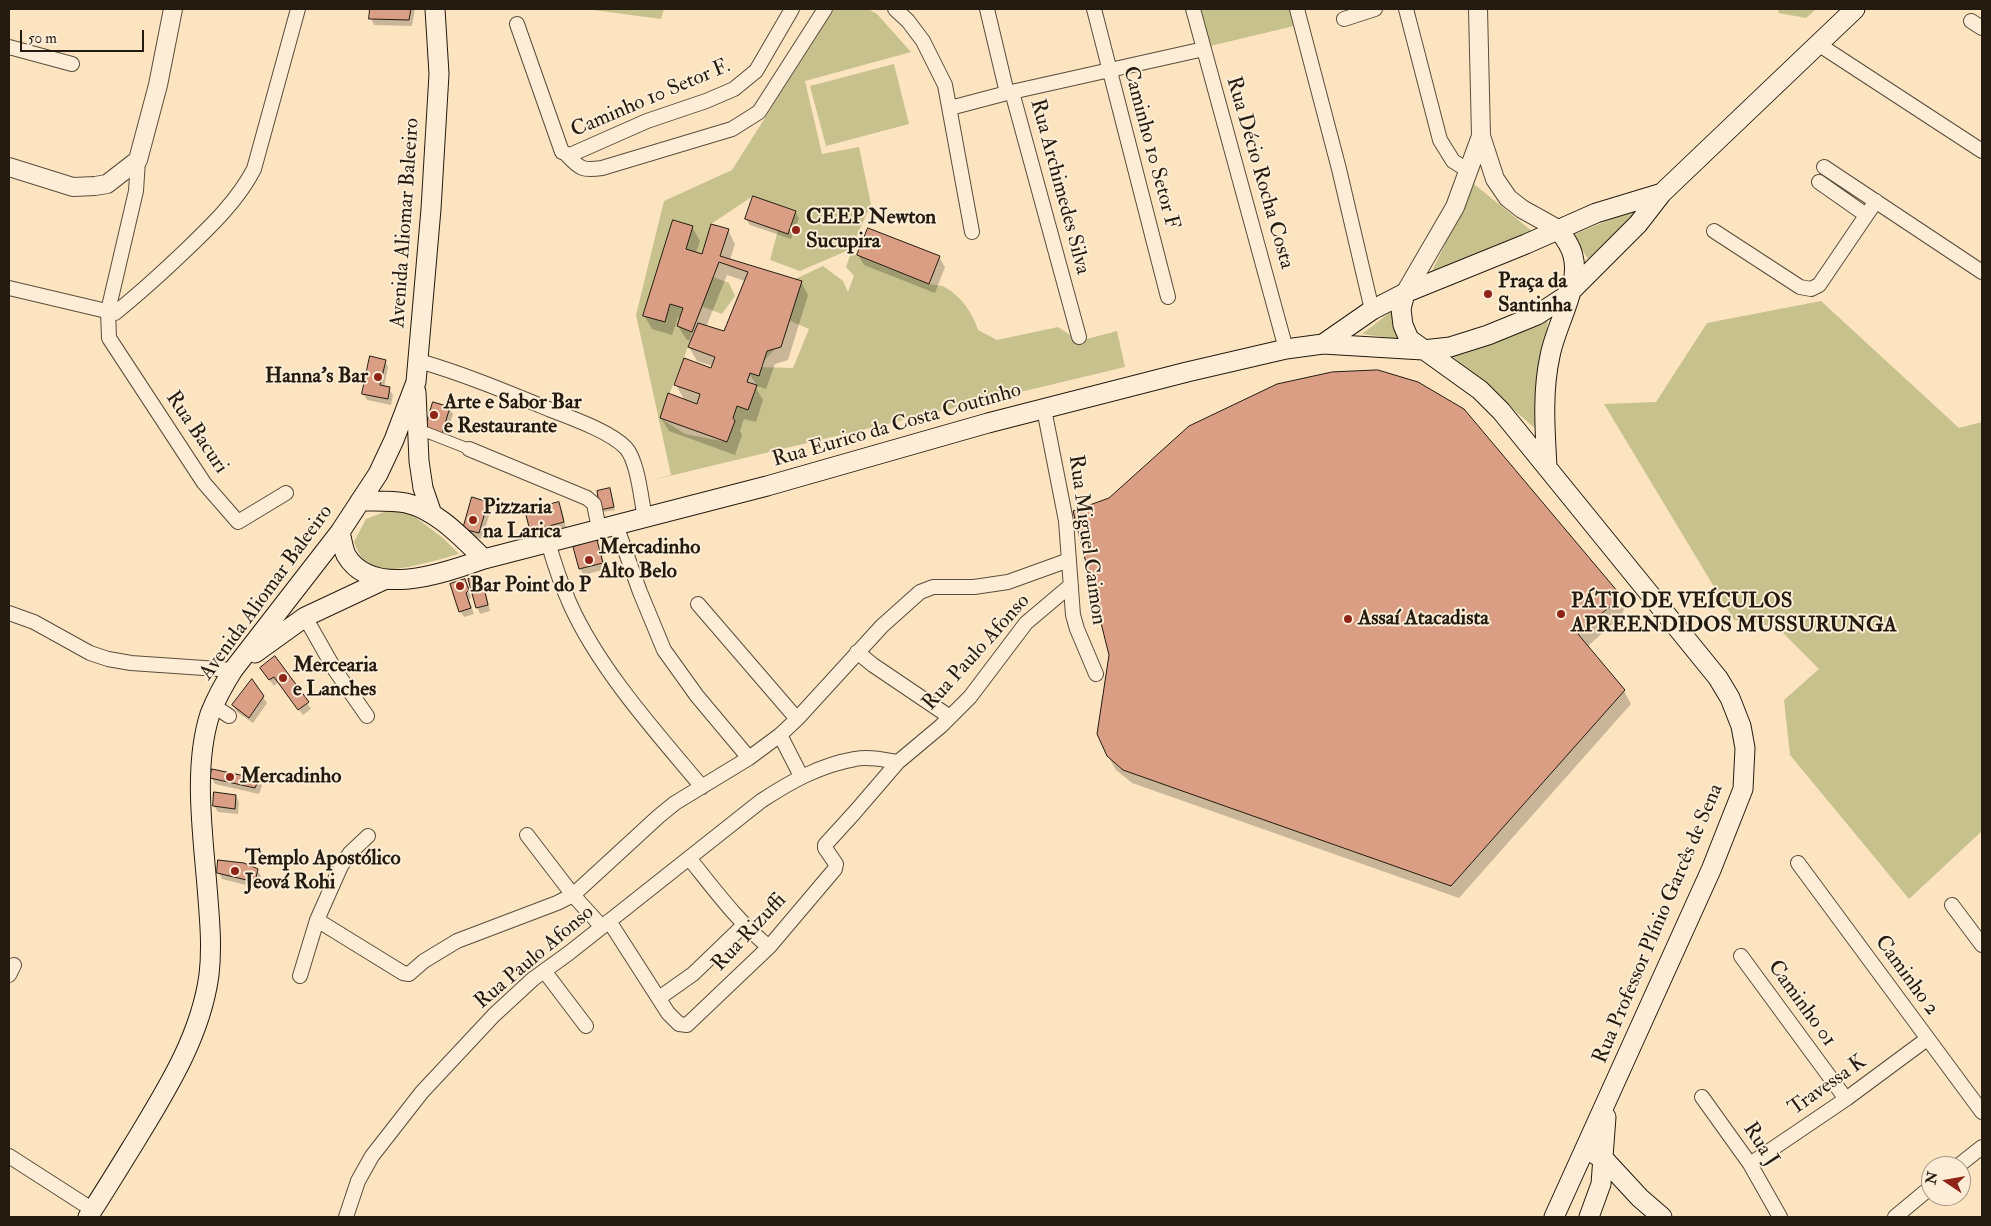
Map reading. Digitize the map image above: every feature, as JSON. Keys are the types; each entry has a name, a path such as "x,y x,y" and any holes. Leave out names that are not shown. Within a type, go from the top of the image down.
{"main road":[{"name":"Avenida Aliomar Baleeiro","path":"91,1214 184,1056 203,1004 209,974 211,941 201,784 203,749 210,715 222,711 232,670 340,532 386,460 416,382 431,209 439,74 435,9"},
{"path":"1423,350 1450,347 1488,335 1537,315 1566,296 1623,240 1662,193 1856,9"},
{"path":"1405,293 1596,213 1662,193"},
{"path":"1547,467 1545,406 1550,356 1558,325 1573,288 1575,270 1573,254 1558,229"},
{"name":"Rua Eurico da Costa Coutinho","path":"1323,344 1372,310 1405,293"},
{"name":"Rua Professor Plínio Garcês de Sena","path":"1405,293 1401,309 1402,325 1409,338 1480,390 1547,467 1718,678 1741,726 1745,748 1743,789 1711,870 1554,1217"},
{"name":"Rua Eurico da Costa Coutinho","path":"340,532 347,555 354,564 366,573 386,579 418,578 1044,409 1187,372 1286,349 1323,344 1423,350"},
{"path":"416,382 423,488 432,514"},
{"path":"360,502 406,503 432,514 461,537 484,559"},
{"path":"232,670 305,617 386,579"},
{"name":"Rua Professor Plínio Garcês de Sena","path":"1589,1217 1601,1184 1607,1103"},
{"path":"1585,1152 1603,1158 1640,1198 1662,1217"}],"street":[{"path":"108,311 136,191 138,160 158,85 173,9"},
{"path":"9,288 108,311 111,314 115,313 156,278 215,221 246,184 254,169 298,9"},
{"name":"Caminho 10 Setor F.","path":"517,24 562,152 567,155 574,154 600,140 647,121 706,101 734,89 756,71 792,9"},
{"path":"567,155 580,168 586,170 602,168 732,129 748,121 758,112 825,9"},
{"path":"896,9 923,41 945,85 972,232"},
{"name":"Rua Archimedes Silva","path":"987,9 1079,337"},
{"name":"Caminho 10 Setor F","path":"1094,9 1168,297"},
{"name":"Rua Décio Rocha Costa","path":"1193,9 1286,349"},
{"path":"1297,9 1339,169 1372,310"},
{"path":"1344,19 1374,9"},
{"path":"1406,9 1440,140 1453,160 1469,171"},
{"path":"1478,9 1481,136 1495,179 1508,198 1522,209 1558,229"},
{"path":"1818,44 1982,151"},
{"path":"9,47 72,64"},
{"name":"Rua Archimedes Silva","path":"1010,92 1204,49"},
{"path":"950,108 1010,92"},
{"path":"1405,293 1455,207 1481,136"},
{"path":"9,168 73,187 84,188 107,184 138,160"},
{"path":"1824,166 1982,272"},
{"path":"1819,182 1866,215"},
{"path":"1714,231 1800,287 1811,289 1819,285 1876,201"},
{"name":"Rua Bacuri","path":"108,311 109,338 204,483 238,522 286,493"},
{"path":"418,361 457,372 586,424 614,439 626,448 632,458 645,518"},
{"name":"Rua Miguel Caimon","path":"1044,409 1066,521 1073,615 1096,674"},
{"path":"418,429 469,448 587,498 594,504 608,527 640,592 664,650 697,696 749,758"},
{"path":"548,542 557,572 571,606 600,656 639,711 702,787"},
{"path":"317,920 403,973 409,974 431,956 457,941 557,903 573,895 659,816 749,758 780,735 882,626 920,592 933,587 974,587 1008,582 1069,560"},
{"name":"Rua Paulo Afonso","path":"346,1217 358,1181 372,1156 422,1092 494,1015 533,979 545,972 761,801 801,776 856,758 898,762 950,717 970,696 1026,623 1071,584"},
{"path":"698,604 797,719"},
{"path":"9,614 34,622 90,653 108,659 131,663 232,670"},
{"path":"305,617 336,670 367,716"},
{"path":"857,652 872,665 950,717"},
{"path":"780,735 801,776"},
{"name":"Rua Rizuffi","path":"527,835 573,895 606,924 668,1012 683,1026 770,946 835,869 836,864 825,847 828,841 898,762"},
{"path":"300,976 317,920 345,860 368,836"},
{"path":"689,858 754,935 770,946"},
{"name":"Caminho 2","path":"1798,862 1982,1112"},
{"path":"1952,905 1982,945"},
{"path":"659,998 693,974 745,924"},
{"name":"Caminho 01","path":"1741,956 1846,1099"},
{"path":"545,972 586,1026"},
{"name":"Travessa K","path":"1750,1164 1846,1099 1927,1038"},
{"name":"Rua J","path":"1702,1097 1750,1164 1780,1217"},
{"path":"1971,1156 1982,1147"},
{"path":"9,1156 91,1214"},
{"path":"1895,1217 1921,1195"}],"shaded area":[{"path":"586,9 664,9 661,19"},
{"path":"834,9 868,9 877,14 911,52 805,81 822,154 859,147 871,204 851,249 800,271 770,260 778,230 788,233 796,211 753,196 711,224 702,254 686,249 693,226 673,220 663,253 704,267 703,273 729,283 735,296 722,314 685,300 677,326 692,332 660,418 685,434 727,442 735,421 729,410 737,406 748,410 757,385 723,339 777,347 758,367 793,368 809,329 786,319 793,280 823,266 843,281 848,292 854,276 846,267 851,253 929,284 948,289 964,304 973,317 978,330 997,340 1058,327 1079,341 1117,331 1125,367 644,482 671,475 636,315 664,201 732,170"},
{"path":"1193,9 1294,9 1298,25 1202,48"},
{"path":"1779,9 1816,9 1806,18 1778,13"},
{"path":"894,64 909,124 826,146 810,86"},
{"path":"1474,184 1533,232 1431,273"},
{"path":"1644,205 1588,259 1573,235"},
{"path":"1821,301 1959,428 1982,422 1982,831 1909,899 1790,755 1784,700 1819,669 1777,627 1734,620 1604,404 1656,402 1707,323"},
{"path":"1393,310 1397,339 1362,334"},
{"path":"1548,318 1537,430 1452,356"},
{"path":"389,510 411,514 443,538 459,554 405,568 384,569 368,564 362,558 354,542 366,519"}],"building":[{"path":"370,9 411,9 409,20 369,19"},
{"path":"753,196 796,211 788,234 745,219"},
{"path":"673,220 693,226 686,249 702,254 711,224 729,229 720,256 802,281 781,347 767,351 759,376 750,373 747,382 757,385 748,410 737,406 733,418 735,421 727,442 660,418 668,393 697,404 700,394 674,385 684,358 711,368 715,357 688,347 698,323 724,331 748,272 719,262 692,332 677,326 683,308 670,304 665,322 643,316"},
{"path":"868,228 940,256 929,284 857,255"},
{"path":"370,356 386,360 380,385 390,387 388,399 362,394"},
{"name":"Assaí Atacadista","path":"1378,370 1418,382 1464,409 1618,592 1614,603 1578,634 1625,690 1451,886 1123,770 1107,756 1097,734 1109,655 1073,511 1109,498 1189,426 1277,384 1332,372"},
{"path":"433,402 450,407 442,434 425,429"},
{"path":"610,488 614,507 600,510 597,491"},
{"path":"472,497 488,502 479,533 463,529"},
{"path":"559,502 564,522 530,531 525,511"},
{"path":"597,540 603,563 579,569 573,547"},
{"path":"481,575 488,605 476,608 468,579"},
{"path":"465,579 469,590 466,593 471,608 459,612 450,584"},
{"path":"275,656 309,702 298,710 274,677 269,680 260,668"},
{"path":"252,679 264,696 249,718 232,705"},
{"path":"212,769 259,779 255,788 210,778"},
{"path":"214,792 236,795 235,809 213,806"},
{"path":"218,860 244,863 258,869 255,882 217,873"}],"place":[{"name":"CEEP Newton Sucupira","path":"796,230"},
{"name":"Praça da Santinha","path":"1488,294"},
{"name":"Hanna's Bar","path":"378,377"},
{"name":"Arte e Sabor Bar e Restaurante","path":"434,415"},
{"name":"Pizzaria na Larica","path":"473,520"},
{"name":"Mercadinho Alto Belo","path":"589,560"},
{"name":"Bar Point do P","path":"460,586"},
{"name":"PÁTIO DE VEÍCULOS APREENDIDOS MUSSURUNGA","path":"1561,614"},
{"name":"Assaí Atacadista","path":"1348,619"},
{"name":"Mercearia e Lanches","path":"283,678"},
{"name":"Mercadinho","path":"230,777"},
{"name":"Templo Apostólico Jeová Rohi","path":"235,871"}]}
